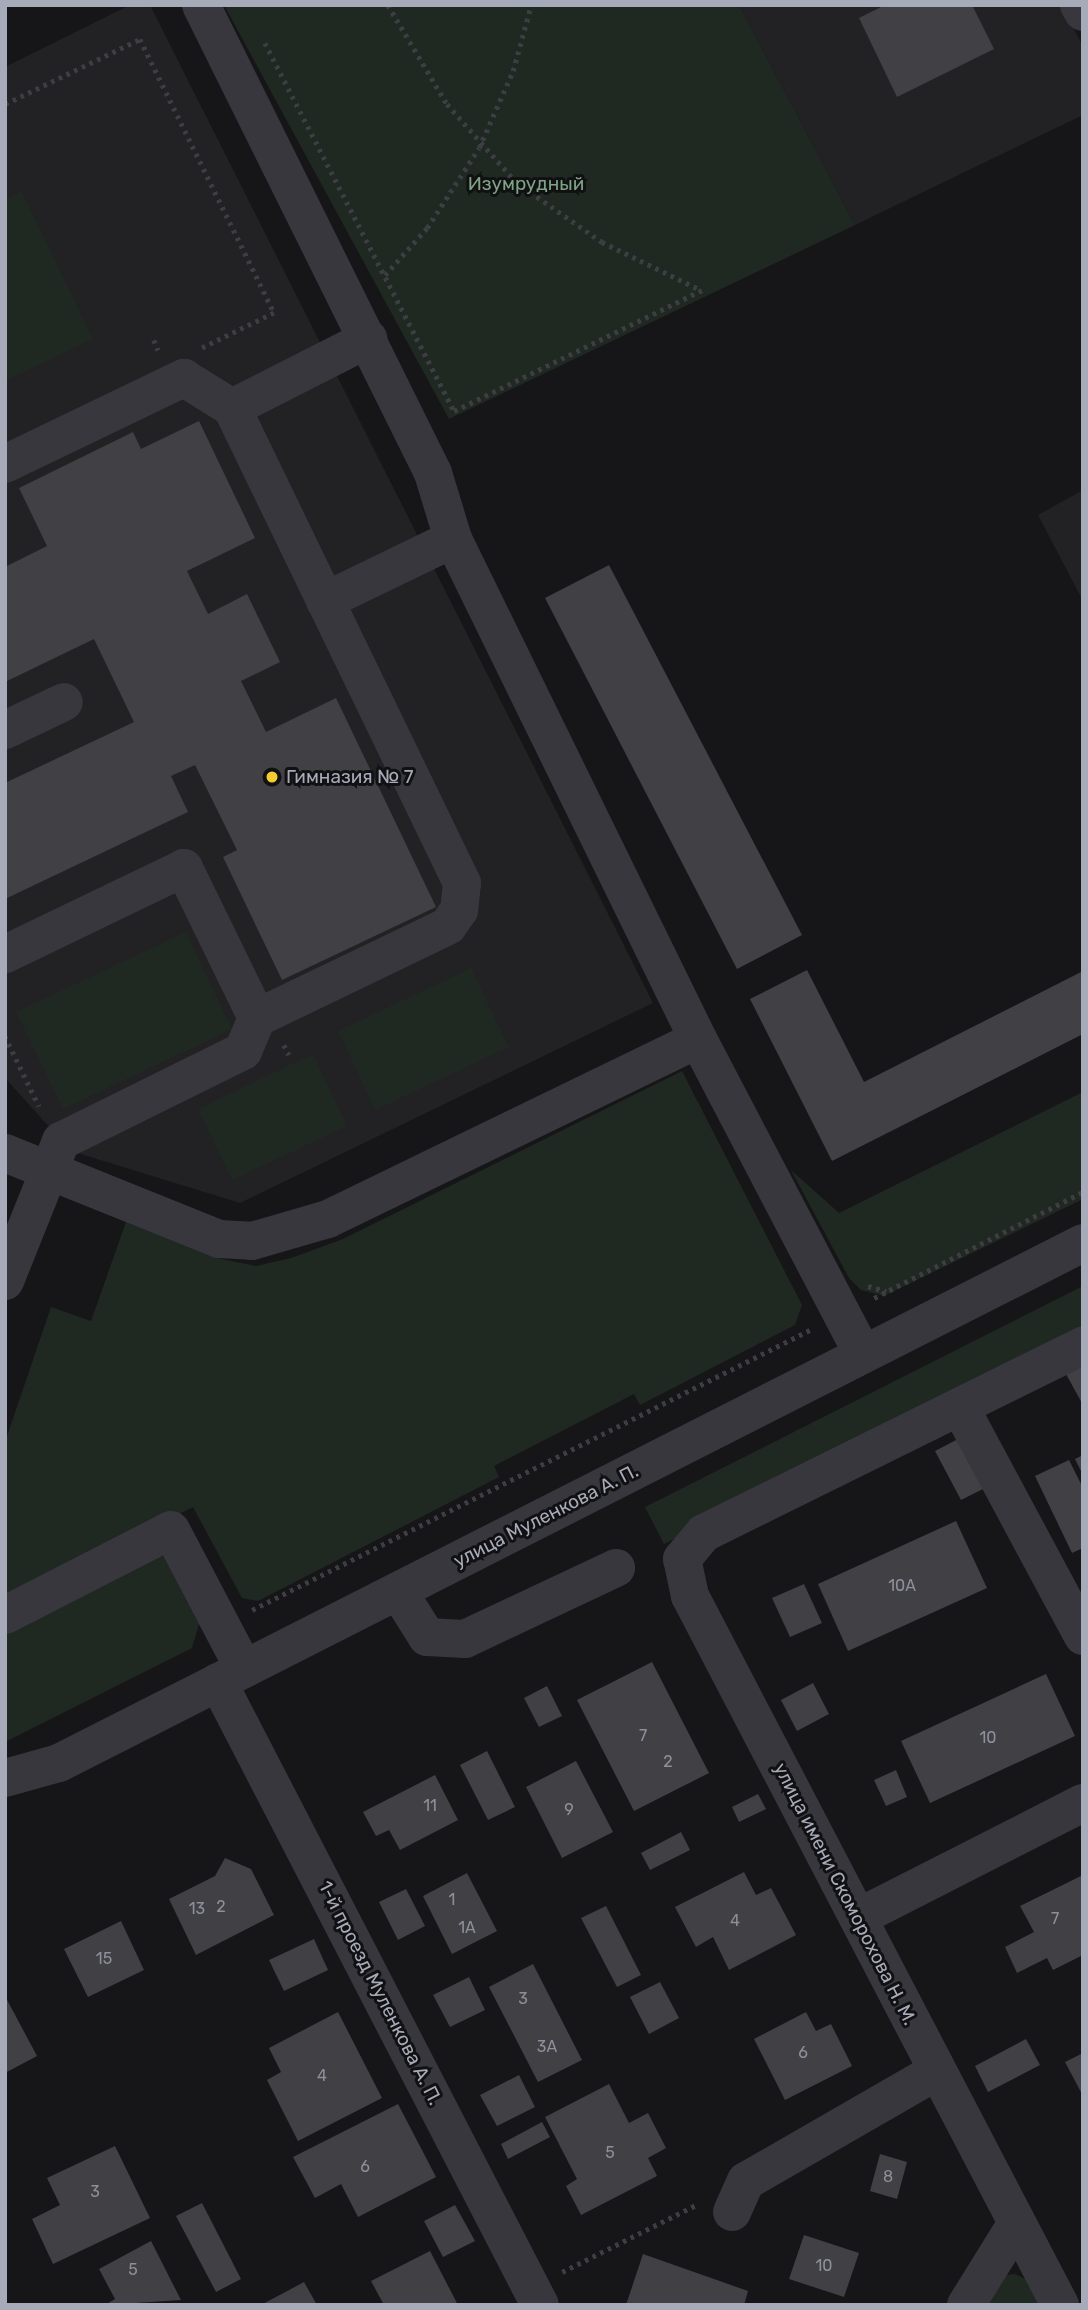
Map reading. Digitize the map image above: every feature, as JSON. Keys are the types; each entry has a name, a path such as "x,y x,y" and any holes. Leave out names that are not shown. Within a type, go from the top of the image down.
{"street":[{"path":"201,5 433,473 453,539 698,1039 863,1355"},
{"path":"1079,5 1083,12"},
{"path":"232,408 368,339"},
{"path":"5,464 184,378 232,408 462,883 460,910 448,926 257,1018 243,1051 61,1141 45,1168 5,1281"},
{"path":"325,600 453,539"},
{"path":"5,730 64,702"},
{"path":"5,954 184,868 257,1018"},
{"path":"5,1153 219,1239 275,1237 328,1219 698,1039"},
{"name":"улица Муленкова А. П.","path":"5,1778 59,1763 1083,1244"},
{"path":"1083,1346 960,1407 1073,1595 1083,1636"},
{"name":"улица имени Скоморохова Н. М.","path":"960,1407 704,1533 682,1559 690,1596 859,1917 1015,2227 1060,2305"},
{"name":"1-й проезд Муленкова А. П.","path":"5,1615 171,1530 221,1626 231,1676 536,2296"},
{"path":"398,1591 427,1637 465,1639 616,1568"},
{"path":"859,1917 1083,1803"},
{"path":"739,2196 937,2071"},
{"path":"966,2305 1015,2227"}],"path":[{"path":"258,30 454,411 702,290 554,213 479,148 388,5"},
{"path":"385,275 427,228 479,148 513,71 531,5"},
{"path":"5,104 140,39 274,313 190,354"},
{"path":"154,340 162,357"},
{"path":"5,1036 39,1106"},
{"path":"221,1626 1083,1192"},
{"path":"536,2296 739,2196"}],"shaded area":[{"name":"Гимназия № 7","path":"130,5 150,5 653,1003 240,1203 71,1151 5,1078 5,67"},
{"path":"739,5 1062,5 1083,47 1083,115 855,225"},
{"path":"1083,490 1083,601 1038,515"}],"green space":[{"name":"Изумрудный","path":"224,5 739,5 855,225 449,419"},
{"path":"22,192 93,339 5,381 5,200"},
{"path":"186,932 232,1029 63,1109 16,1012"},
{"path":"471,968 509,1047 375,1110 338,1031"},
{"path":"313,1054 347,1126 232,1180 198,1109"},
{"path":"682,1071 802,1305 795,1325 640,1405 634,1394 494,1466 499,1477 258,1601 242,1598 193,1507 5,1604 5,1442 51,1307 91,1321 126,1222 217,1258 256,1266 291,1258 343,1239"},
{"path":"1083,1092 1083,1199 884,1296 861,1290 849,1278 791,1170 839,1213"},
{"path":"1083,1286 1083,1333 664,1544 645,1507"},
{"path":"159,1548 199,1624 192,1648 5,1742 5,1627"},
{"path":"1015,2274 1031,2282 1044,2305 980,2305 997,2276"}],"building":[{"path":"885,5 972,5 994,49 897,97 859,18"},
{"path":"199,421 255,538 187,571 208,614 247,594 280,662 241,681 266,732 336,698 436,907 282,980 223,857 237,850 195,765 171,776 188,812 5,899 5,783 134,722 94,639 5,682 5,567 47,546 19,488 133,432 141,449"},
{"path":"609,565 802,935 737,969 545,598"},
{"path":"807,970 864,1082 1083,971 1083,1034 832,1161 750,999"},
{"path":"1083,1364 1083,1405 1066,1374"},
{"path":"962,1437 987,1487 961,1500 935,1451"},
{"path":"1083,1455 1083,1475 1075,1459"},
{"path":"1069,1460 1083,1488 1083,1548 1072,1553 1035,1476"},
{"path":"956,1521 987,1588 848,1651 818,1584"},
{"path":"804,1584 822,1623 790,1637 772,1598"},
{"path":"652,1662 709,1773 634,1811 577,1700"},
{"path":"1046,1674 1075,1736 930,1803 901,1741"},
{"path":"813,1683 829,1714 797,1731 781,1700"},
{"path":"547,1686 562,1716 539,1727 524,1698"},
{"path":"487,1751 515,1807 488,1820 460,1765"},
{"path":"576,1761 613,1832 562,1858 526,1787"},
{"path":"896,1770 907,1797 886,1806 874,1780"},
{"path":"435,1775 458,1820 400,1850 389,1830 376,1836 363,1812"},
{"path":"758,1794 766,1809 739,1822 732,1807"},
{"path":"681,1832 690,1850 650,1870 641,1853"},
{"path":"225,1858 251,1869 274,1915 196,1955 169,1899 215,1876"},
{"path":"744,1872 756,1895 771,1888 796,1935 729,1970 713,1937 696,1947 675,1907"},
{"path":"467,1873 497,1931 452,1954 423,1896"},
{"path":"1083,1875 1083,1955 1053,1970 1047,1958 1017,1973 1005,1947 1034,1932 1020,1906"},
{"path":"406,1889 425,1926 398,1940 379,1902"},
{"path":"606,1906 641,1975 617,1987 581,1918"},
{"path":"121,1921 144,1970 88,1997 64,1949"},
{"path":"314,1939 328,1970 284,1991 269,1960"},
{"path":"533,1964 582,2060 538,2082 489,1987"},
{"path":"469,1977 485,2010 450,2027 433,1995"},
{"path":"660,1982 679,2018 649,2034 630,1997"},
{"path":"5,1996 37,2056 5,2073"},
{"path":"338,2012 382,2098 298,2141 267,2080 281,2072 269,2048"},
{"path":"806,2012 816,2031 831,2024 852,2066 785,2100 754,2039"},
{"path":"1026,2039 1040,2065 988,2092 975,2066"},
{"path":"1083,2053 1083,2096 1065,2062"},
{"path":"519,2075 535,2107 497,2126 480,2095"},
{"path":"609,2084 629,2123 648,2113 666,2148 648,2158 657,2176 581,2215 566,2186 577,2179 545,2117"},
{"path":"398,2104 436,2177 358,2217 341,2184 315,2198 293,2157"},
{"path":"542,2122 550,2137 508,2159 501,2144"},
{"path":"115,2146 150,2218 53,2264 32,2219 60,2205 47,2178"},
{"path":"880,2154 907,2162 897,2199 870,2191"},
{"path":"202,2203 241,2279 216,2292 176,2216"},
{"path":"455,2205 475,2241 443,2257 424,2221"},
{"path":"804,2235 859,2253 844,2297 789,2279"},
{"path":"151,2241 181,2300 105,2305 115,2299 99,2269"},
{"path":"430,2251 458,2305 384,2305 371,2281"},
{"path":"643,2254 748,2291 744,2305 626,2305"},
{"path":"304,2282 317,2305 261,2305"}],"place":[{"name":"Гимназия № 7","path":"272,777"}]}
